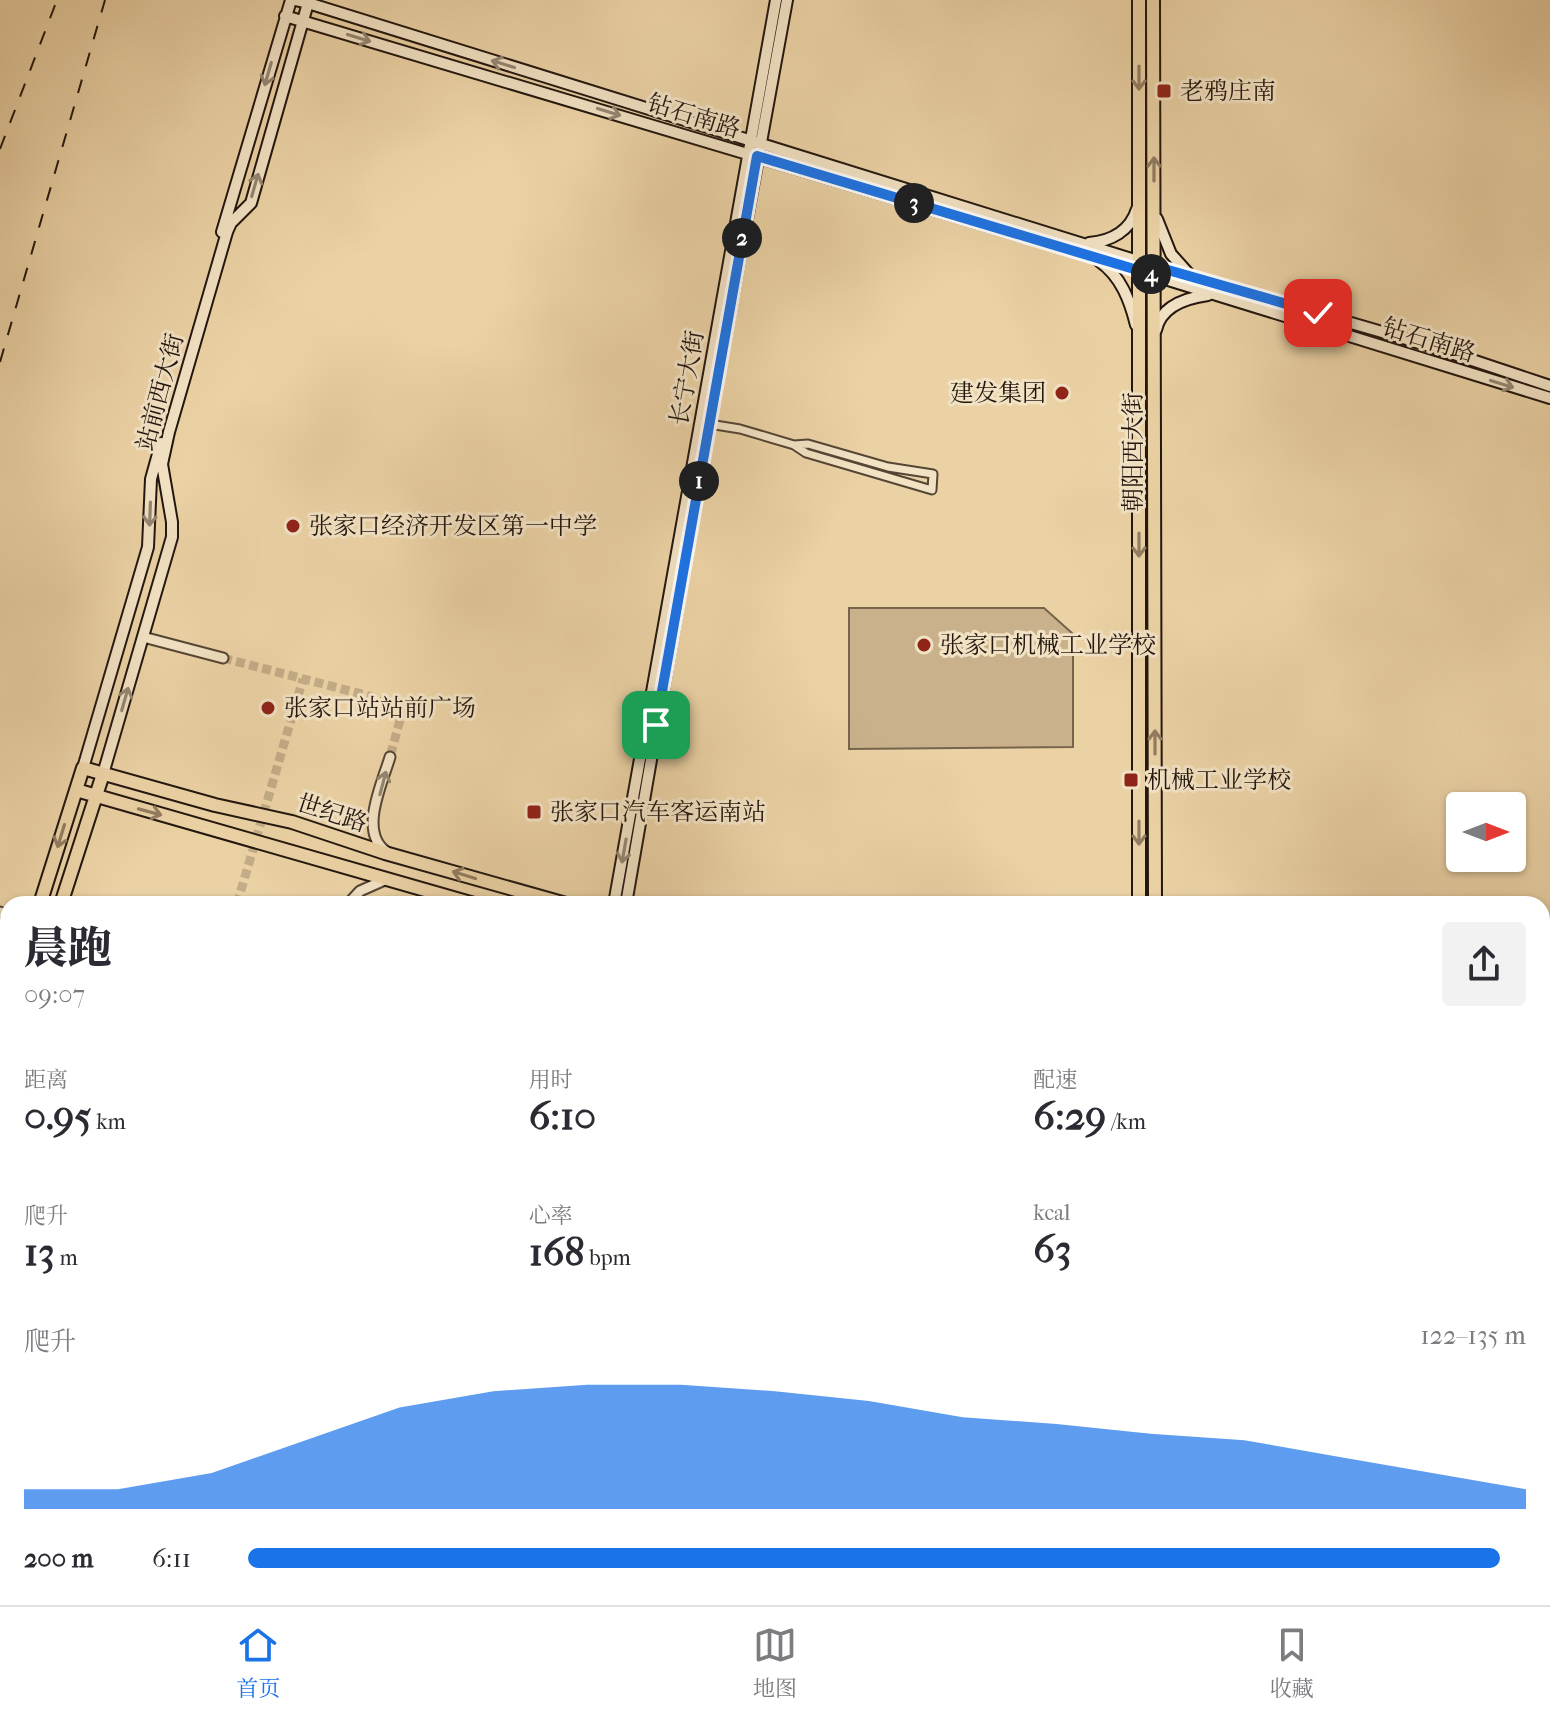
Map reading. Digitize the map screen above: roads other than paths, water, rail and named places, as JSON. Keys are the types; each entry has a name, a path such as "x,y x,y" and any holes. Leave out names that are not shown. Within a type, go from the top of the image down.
{"main road":[{"name":"站前西大街","path":"43,896 148,547 153,470 167,432 227,232 231,223 251,203 308,3 293,0 285,16 167,432 162,464 172,537 103,774 64,896"},
{"name":"长宁大街","path":"756,142 776,0"},
{"name":"长宁大街","path":"615,896 752,154 787,0"},
{"name":"朝阳西大街","path":"1139,0 1139,896"},
{"name":"朝阳西大街","path":"1153,0 1155,896"},
{"name":"钻石南路","path":"308,3 1080,242 1139,266"},
{"name":"钻石南路","path":"285,16 1091,256 1196,278 1427,345 1550,386"},
{"name":"长宁大街","path":"627,896 752,154"},
{"path":"1080,242 1099,241 1123,231 1135,217 1139,203"},
{"path":"1154,205 1159,228 1171,254 1183,270 1196,278"},
{"path":"1091,256 1117,278 1131,306 1140,341"},
{"name":"钻石南路","path":"1154,270 1214,294 1550,398"},
{"path":"1154,340 1157,323 1165,312 1187,298 1214,294"},
{"name":"世纪路","path":"83,768 210,804 292,822 399,857 538,896"},
{"name":"世纪路","path":"76,790 446,896"},
{"path":"204,826 210,804"},
{"path":"393,881 399,857"}],"street":[{"path":"709,424 740,429 794,445 806,453 932,490 933,474 888,467 808,444 794,445"},
{"path":"143,637 223,658"},
{"path":"390,757 372,823 377,845 399,857"},
{"path":"355,896 360,891 393,881"}],"tunnel":[{"path":"223,658 404,705 390,757"},
{"path":"239,896 303,679"}],"railway":[{"path":"0,149 57,0"},
{"path":"0,362 105,0"}],"place":[{"name":"老鸦庄南","path":"1164,91"},
{"name":"建发集团","path":"1062,393"},
{"name":"张家口经济开发区第一中学","path":"293,526"},
{"name":"张家口机械工业学校","path":"924,645"},
{"name":"张家口站站前广场","path":"268,708"},
{"name":"机械工业学校","path":"1131,780"},
{"name":"张家口汽车客运南站","path":"534,812"}]}
